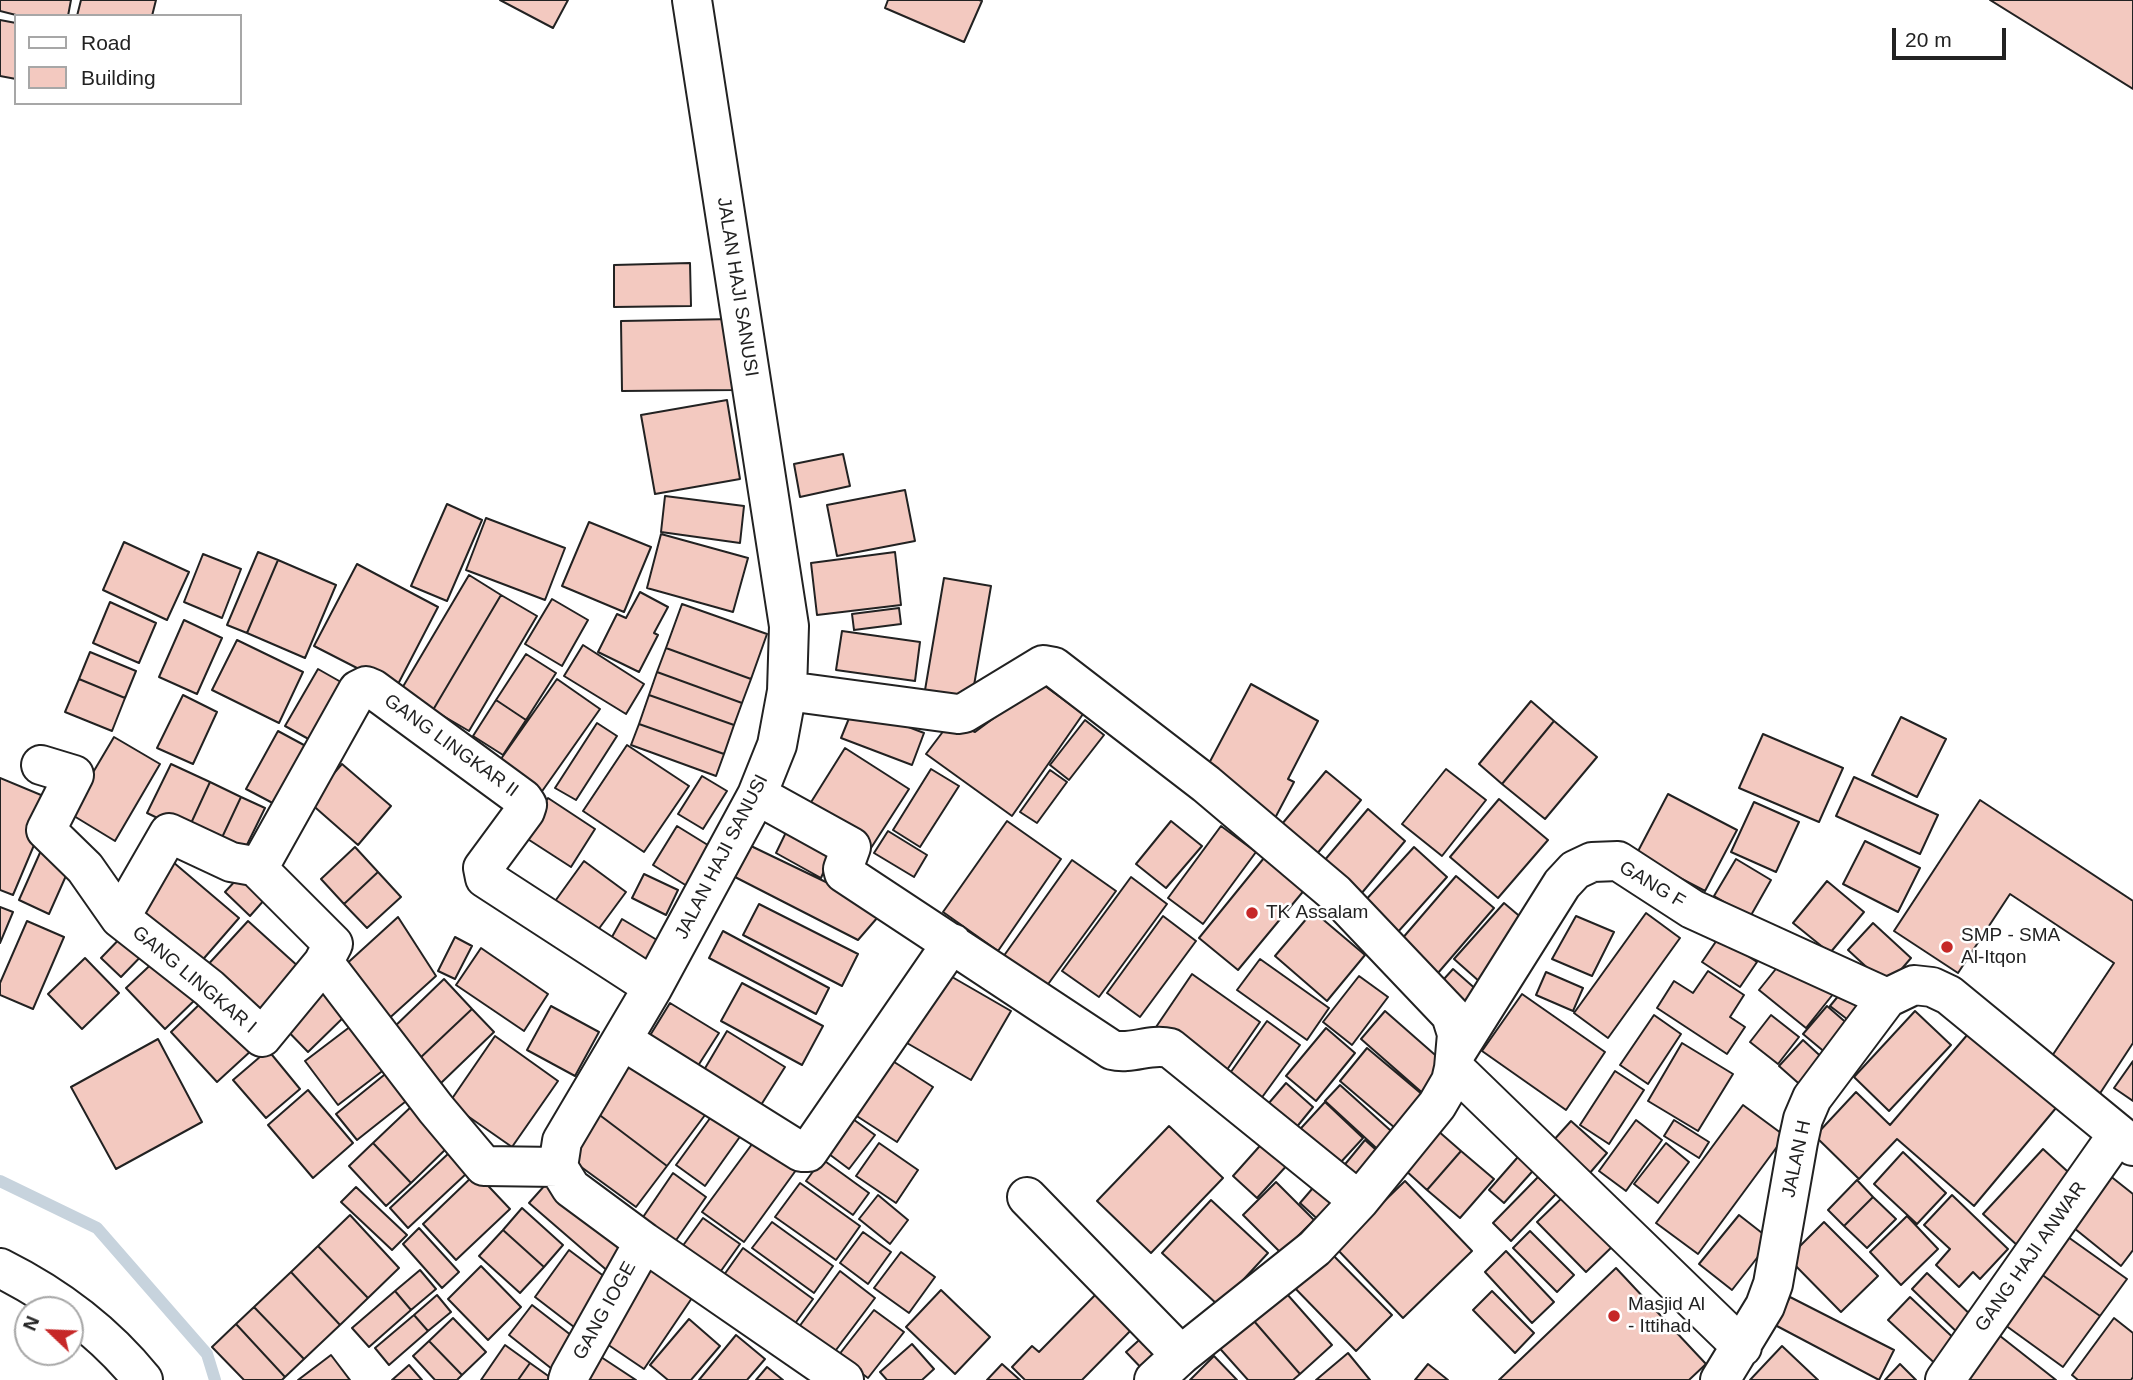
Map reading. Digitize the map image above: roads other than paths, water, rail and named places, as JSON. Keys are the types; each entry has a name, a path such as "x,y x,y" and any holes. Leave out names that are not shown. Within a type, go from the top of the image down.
{"street":[{"name":"JALAN HAJI SANUSI","path":"558,1167 562,1141 653,987 757,795 776,745 787,691 789,626 692,0"},
{"path":"787,691 958,714 1044,666 1054,667 1206,784 1335,893 1451,1015 1457,1034 1455,1060 1742,1348"},
{"name":"GANG LINGKAR II","path":"257,868 358,690 366,686 373,688 523,799 527,805 483,868 485,878 653,987"},
{"name":"GANG LINGKAR I","path":"41,765 74,774 46,830 85,867 120,918 209,988 262,1037 323,963"},
{"path":"757,795 851,847 844,873 1112,1050 1126,1053 1157,1045 1170,1048 1359,1201"},
{"path":"120,918 169,833 231,862 257,868 333,944 323,963 436,1109 484,1166 558,1167 571,1188 644,1242 844,1380"},
{"name":"GANG F","path":"1168,1367 1315,1248 1359,1201 1437,1105 1451,1081 1455,1060 1562,884 1575,870 1592,862 1618,861 1692,909 1887,998"},
{"path":"622,1040 801,1152 808,1152 952,943"},
{"name":"GANG HAJI ANWAR","path":"1887,998 1914,985 1932,987 1949,995 2126,1140 1945,1380"},
{"name":"JALAN H","path":"1720,1380 1765,1307 1773,1284 1803,1119 1812,1098 1887,998"},
{"path":"1027,1196 1168,1367"},
{"name":"GANG IOGE","path":"568,1380 644,1242"},
{"path":"0,1268 68,1308 124,1356 142,1380"}],"waterway":[{"path":"0,1181 97,1228 207,1354 215,1380"}],"place":[{"name":"TK Assalam","path":"1252,913"},
{"name":"SMP - SMA Al-Itqon","path":"1947,947"},
{"name":"Masjid Al - Ittihad","path":"1614,1316"}]}
